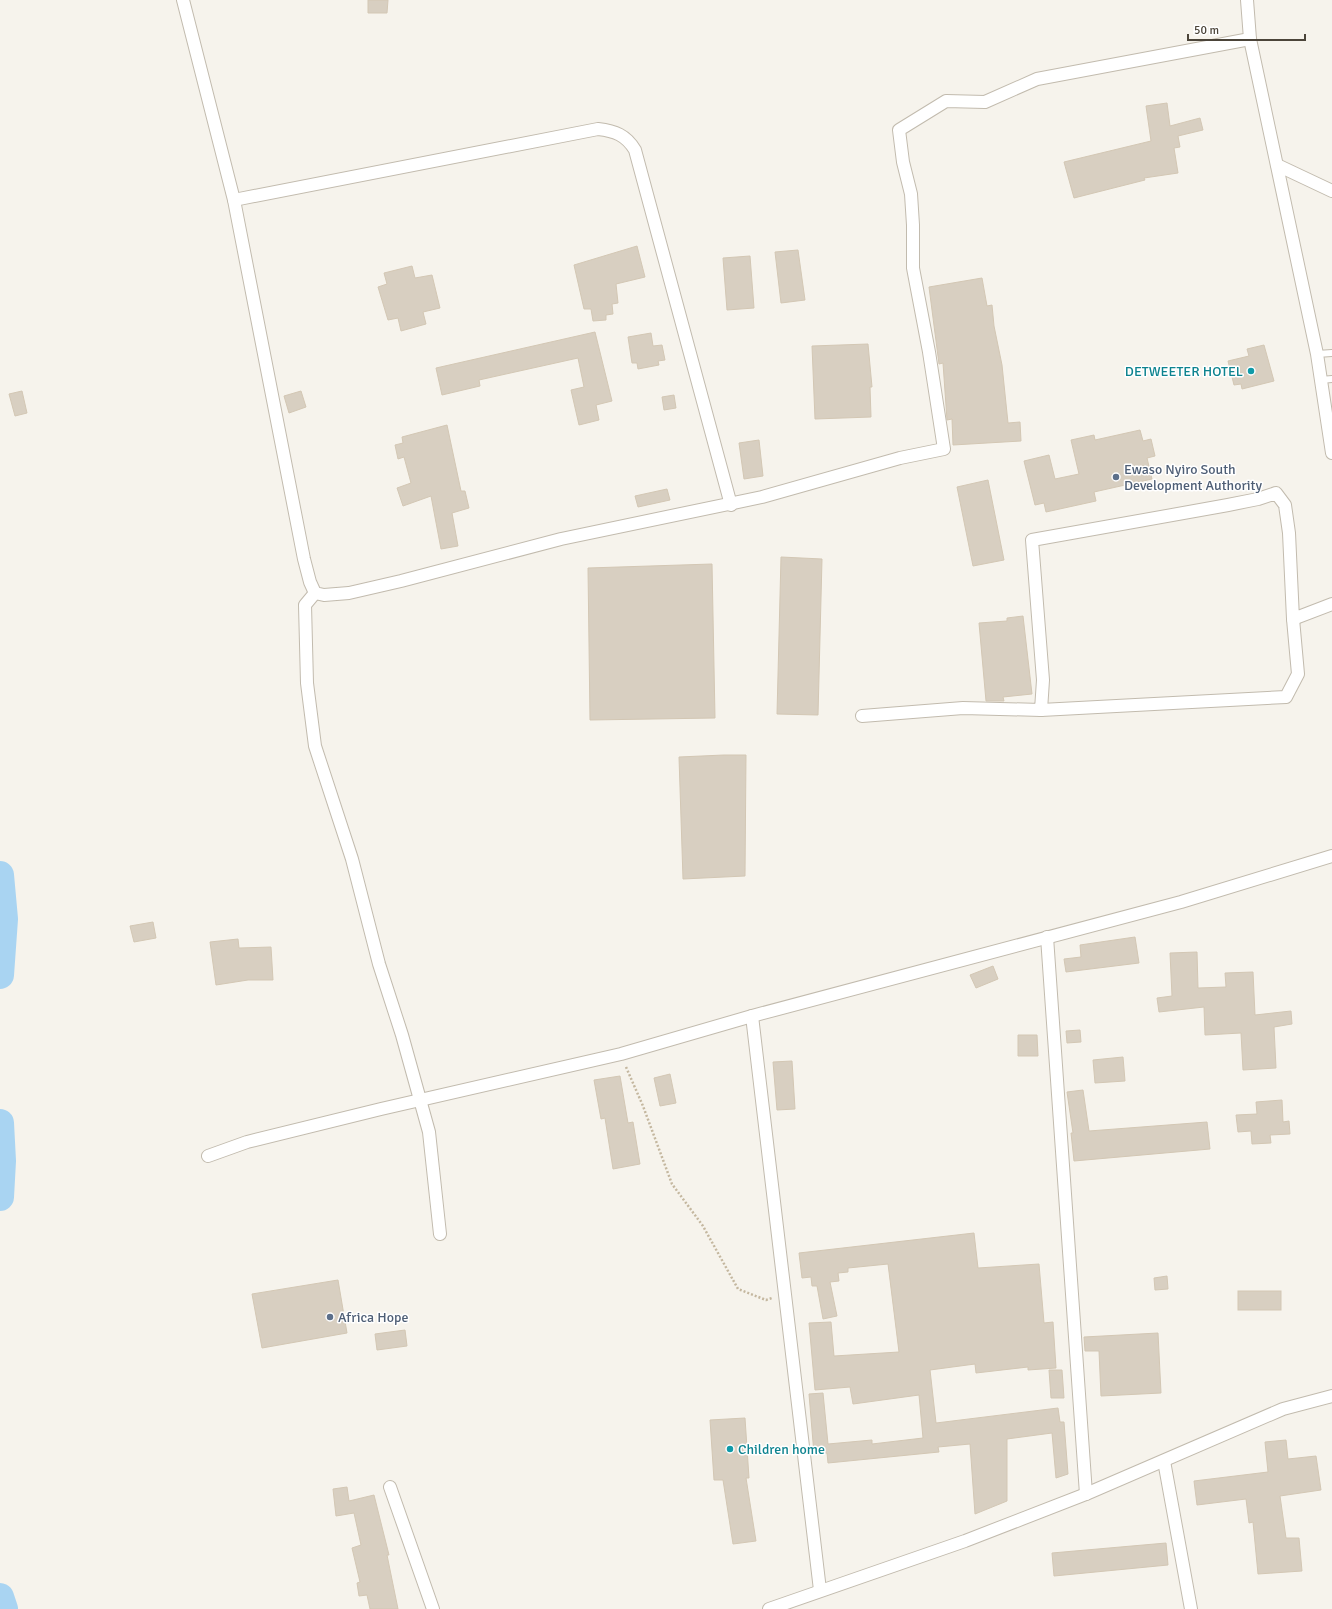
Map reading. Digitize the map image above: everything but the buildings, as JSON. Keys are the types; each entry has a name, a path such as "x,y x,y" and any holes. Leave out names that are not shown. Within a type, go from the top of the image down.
{"street":[{"path":"183,0 234,200 304,559 310,582 315,593"},
{"path":"1247,0 1250,39 1278,164 1317,354 1326,380 1332,453"},
{"path":"315,593 324,595 349,593 561,539 731,505 893,460 944,449 929,352 913,268 911,194 903,162 899,130 946,101 985,102 1037,79 1250,39"},
{"path":"234,200 598,129 612,131 623,136 630,142 635,150 731,505"},
{"path":"1278,164 1332,191"},
{"path":"862,716 963,708 1041,710 1286,697 1298,674 1293,619 1289,533 1285,506 1276,493 1258,499 1228,505 1032,540 1043,680 1041,710"},
{"path":"315,593 305,605 307,684 315,746 352,859 379,964 402,1035 429,1132 440,1234"},
{"path":"1293,619 1332,604"},
{"path":"208,1156 247,1142 420,1100 621,1054 752,1016 1181,902 1332,856"},
{"path":"1047,937 1086,1494"},
{"path":"752,1016 820,1590"},
{"path":"769,1609 820,1590 965,1541 1086,1494 1283,1409 1332,1396"},
{"path":"1164,1461 1191,1609"},
{"path":"390,1487 433,1609"}],"lane":[{"path":"1317,354 1332,353"}],"path":[{"path":"621,1054 643,1106 672,1184 703,1226 738,1290 766,1300 785,1294"}],"waterway":[{"path":"0,875 4,919 0,975"},
{"path":"0,1123 2,1161 0,1197"},
{"path":"0,1597 4,1609"}],"place":[{"name":"DETWEETER HOTEL","path":"1251,371"},
{"name":"Ewaso Nyiro South Development Authority","path":"1116,477"},
{"name":"Africa Hope","path":"330,1317"},
{"name":"Children home","path":"730,1449"}]}
